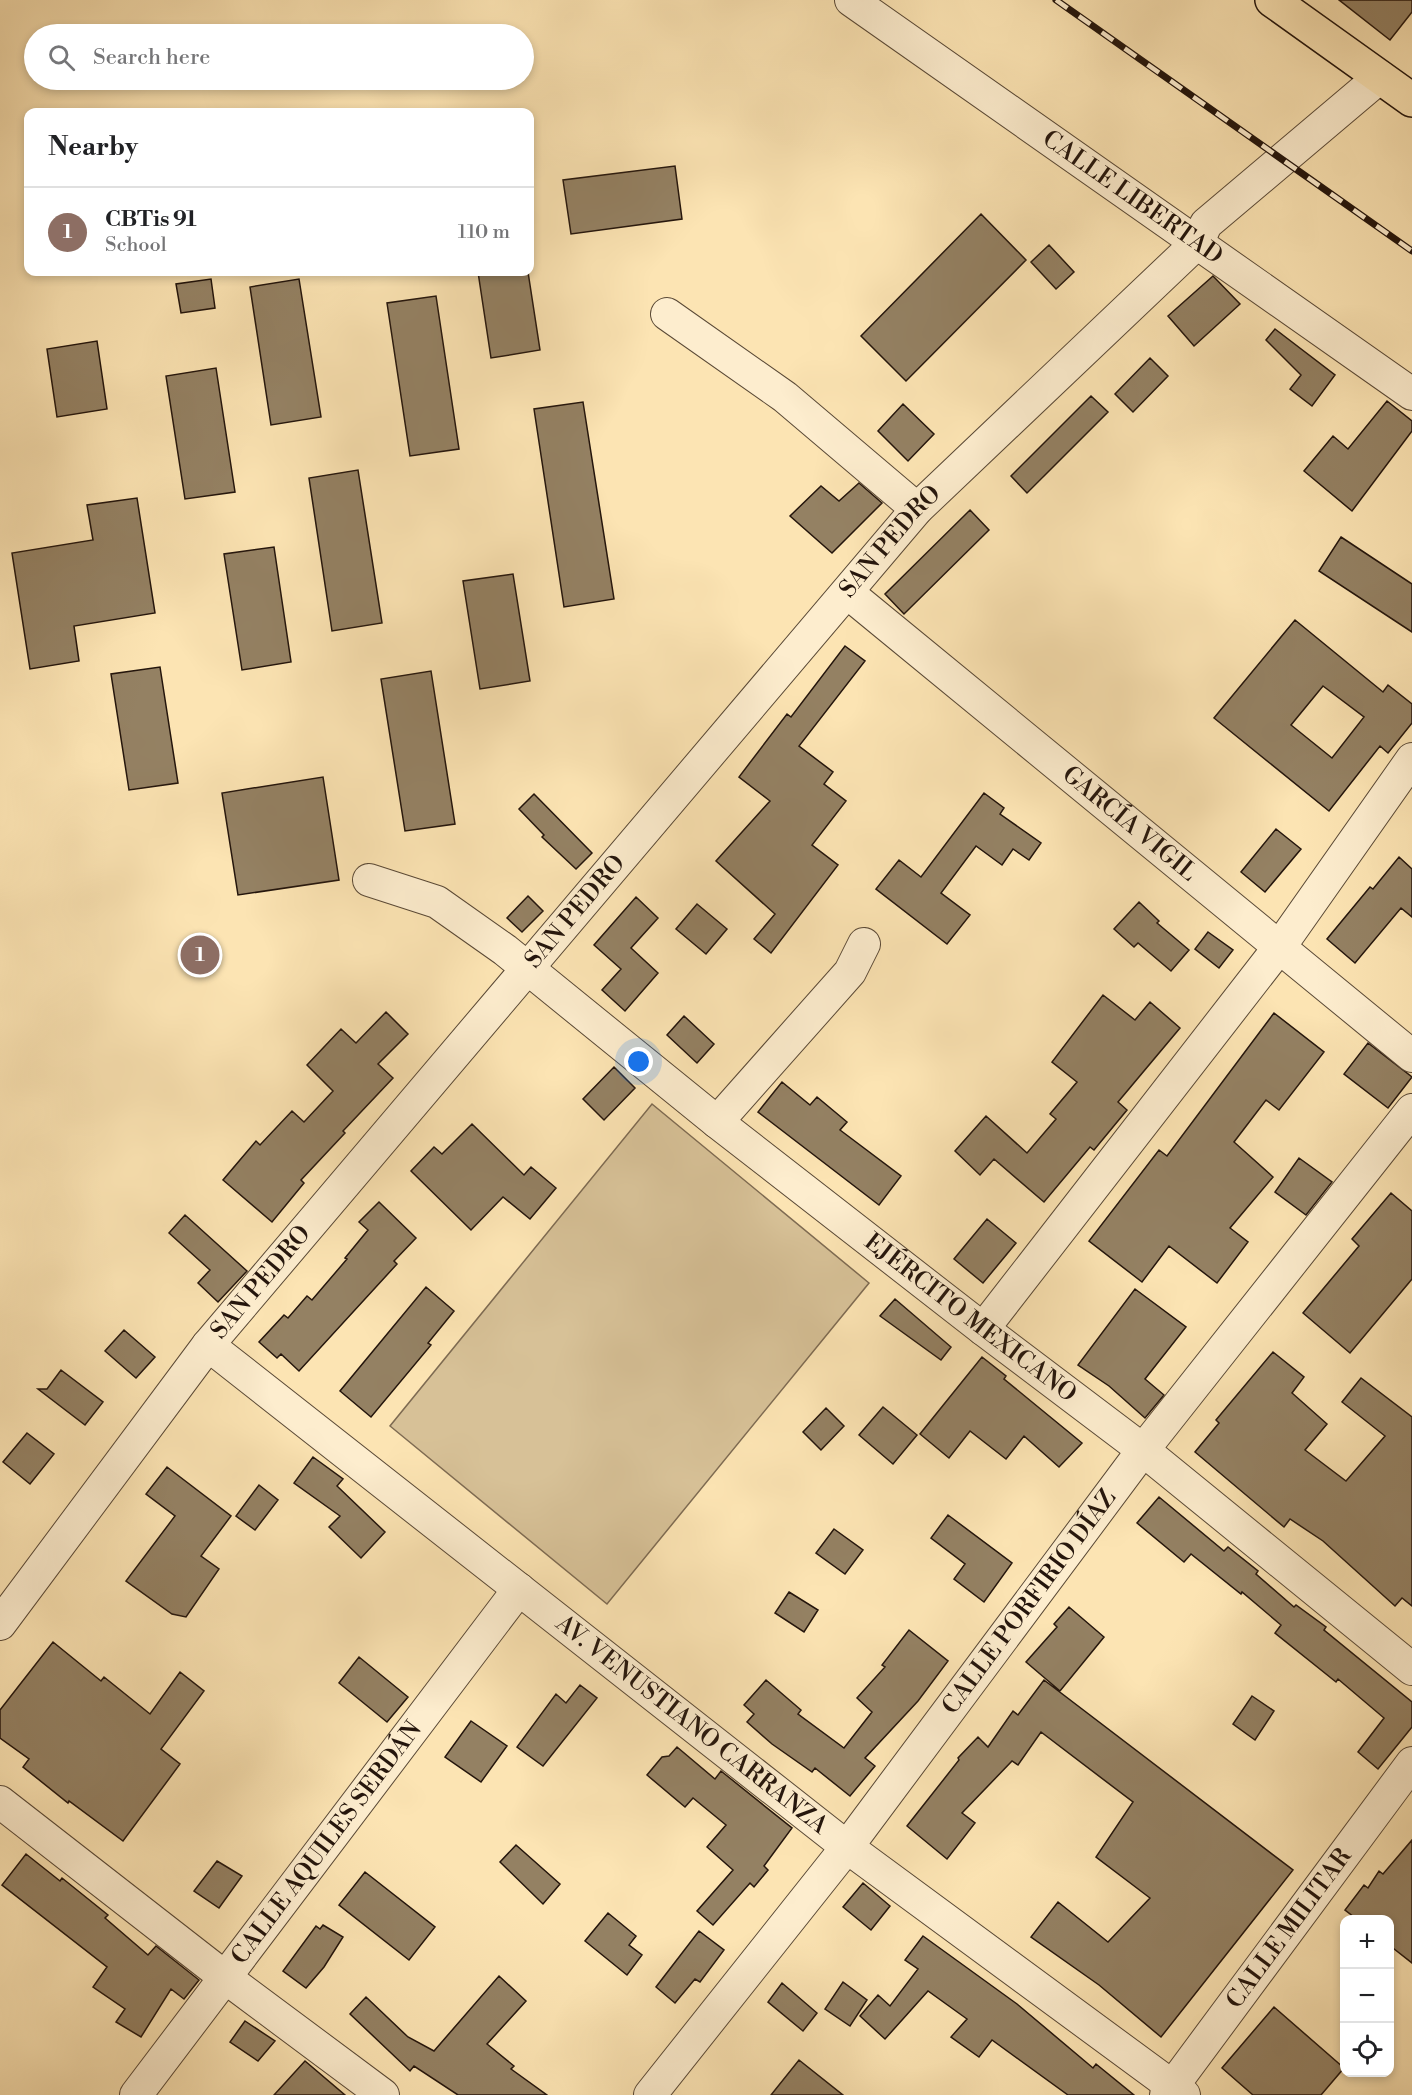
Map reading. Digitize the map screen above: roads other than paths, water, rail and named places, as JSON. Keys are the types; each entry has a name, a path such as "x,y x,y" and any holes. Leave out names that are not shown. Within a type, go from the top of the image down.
{"main road":[{"path":"1272,0 1412,100"}],"street":[{"name":"CALLE LIBERTAD","path":"851,0 1412,394"},
{"name":"SAN PEDRO","path":"0,1624 208,1345 917,509 1198,242 1206,224 1380,77"},
{"path":"667,314 785,397 917,509"},
{"name":"GARCÍA VIGIL","path":"848,592 1281,945 1412,1056"},
{"path":"982,1329 1281,945 1412,759"},
{"name":"EJÉRCITO MEXICANO","path":"369,880 437,902 528,969 717,1122 982,1329 1143,1450 1412,1670"},
{"path":"717,1122 850,972 864,944"},
{"name":"CALLE PORFIRIO DÍAZ","path":"650,2095 847,1847 1143,1450 1412,1110"},
{"name":"AV. VENUSTIANO CARRANZA","path":"208,1345 847,1847 1174,2092"},
{"name":"CALLE AQUILES SERDÁN","path":"136,2095 519,1589"},
{"name":"CALLE MILITAR","path":"1174,2092 1412,1763"},
{"path":"0,1802 226,1978 382,2095"}],"railway":[{"path":"1056,0 1412,251"}],"place":[{"name":"CBTis 91","path":"200,955"}]}
